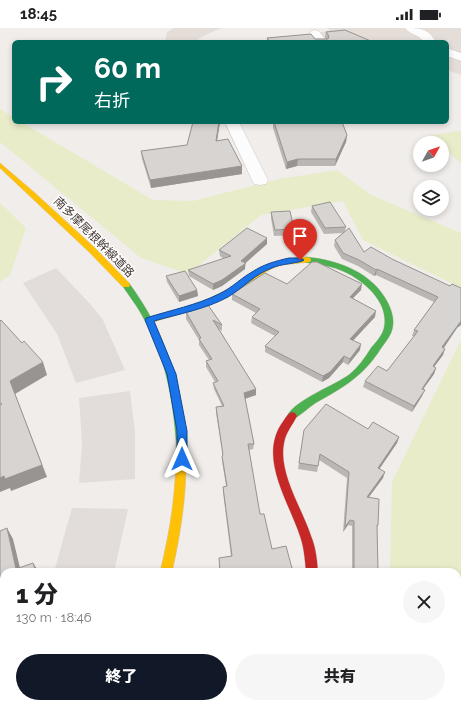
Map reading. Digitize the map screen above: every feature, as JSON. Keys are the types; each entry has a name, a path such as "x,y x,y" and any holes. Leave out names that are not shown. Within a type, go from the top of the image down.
{"street":[{"path":"411,28 426,35 429,40"},
{"path":"449,53 461,56"},
{"path":"233,124 260,180"},
{"name":"南多摩尾根幹線道路","path":"0,165 115,271 150,320 172,374 182,431 182,459 176,529 167,568"},
{"path":"150,320 223,296 236,288 253,274 269,266 289,260 312,260 332,264 352,271 369,283 382,298 389,316 386,334 361,368 292,416 282,430 278,448 279,466 310,546 312,568"}],"shaded area":[{"path":"174,28 221,28 198,40 165,40 167,32"},
{"path":"327,28 461,28 461,75 449,71 449,40 278,40 307,36 330,30"},
{"path":"56,268 92,306 103,320 125,370 76,383 57,334 23,283"},
{"path":"130,391 135,432 135,479 79,483 82,443 79,398"},
{"path":"72,508 128,509 115,568 55,568"}],"green space":[{"path":"0,109 12,117 12,124 24,124 153,200 193,201 279,179 337,170 371,195 413,213 413,216 421,216 461,233 461,288 363,240 343,201 261,215 188,274 141,258 0,142"},
{"path":"461,131 461,164 449,152 449,136 432,135"},
{"path":"0,203 26,228 10,275 0,282"},
{"path":"461,340 461,568 390,568 392,482"}],"building":[{"path":"345,30 368,40 268,40 267,38 311,34 315,39 328,39 329,36 326,32"},
{"path":"192,124 219,124 216,141 228,139 242,166 150,180 141,151 187,145"},
{"path":"275,124 343,124 347,135 336,159 298,159 287,162"},
{"path":"330,202 346,227 325,228 312,206"},
{"path":"290,211 294,229 275,230 271,212"},
{"path":"247,228 267,238 241,261 246,263 222,280 213,284 188,270 231,256 219,250"},
{"path":"349,228 364,252 371,247 392,259 450,286 452,284 461,288 461,321 442,347 445,349 433,366 436,368 422,389 425,390 414,406 365,381 378,366 387,371 418,331 414,330 438,297 377,269 376,270 343,253 335,240"},
{"path":"312,262 317,262 362,284 350,297 376,311 350,339 361,344 350,359 344,356 330,372 323,376 265,346 279,332 252,317 260,309 232,294 265,273 287,284"},
{"path":"185,271 197,290 179,296 166,276"},
{"path":"208,305 222,325 213,320 256,389 244,393 254,444 248,444 260,514 264,514 272,549 286,546 292,568 220,568 219,558 232,556 223,487 227,486 216,407 224,406 213,383 218,381 206,361 212,359 199,339 201,338 186,312"},
{"path":"1,320 22,343 24,341 43,362 10,381 42,465 5,479 4,476 0,478 0,405 2,404 0,403"},
{"path":"326,404 368,429 373,422 399,437 378,468 385,472 367,497 379,499 377,525 378,568 354,568 354,521 350,520 345,527 349,472 320,454 318,466 299,463 304,430"},
{"path":"7,528 16,568 0,568 0,531"},
{"path":"33,563 35,568 19,568"}],"traffic: fast":[{"path":"292,416 306,404 353,376 368,361 386,335 389,327 385,304 379,294 361,277 344,268 326,262 307,260"},
{"path":"126,285 149,320 166,358 176,399 181,441"}],"traffic: slow":[{"path":"0,165 92,250 126,285"},
{"path":"150,320 207,303 227,293 258,273 279,263 292,260 307,260"},
{"path":"167,568 174,539 179,507 181,441"}],"traffic: jam":[{"path":"292,416 283,430 279,444 279,460 282,476 307,540 312,568"}],"route":[{"path":"182,459 182,431 172,374 150,320 223,296 236,288 253,274 269,266 289,260 300,260"}]}
